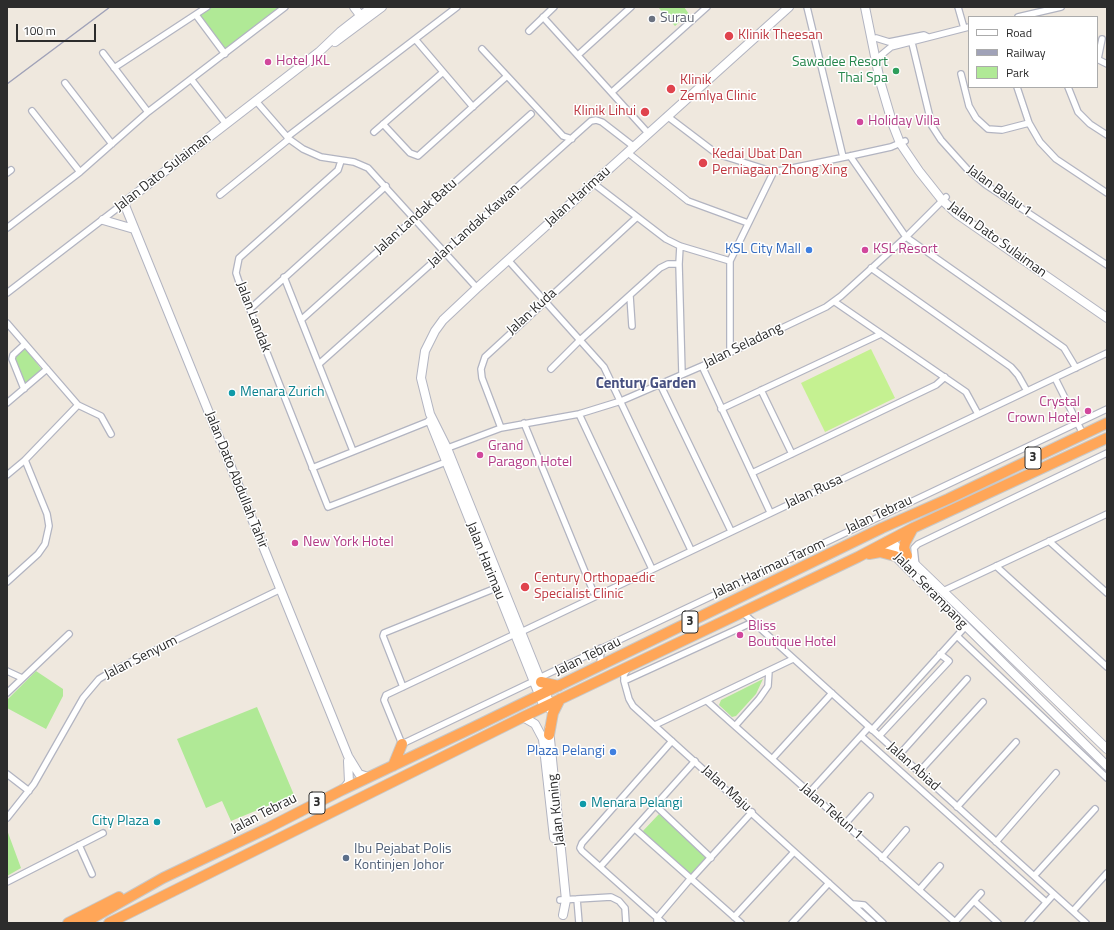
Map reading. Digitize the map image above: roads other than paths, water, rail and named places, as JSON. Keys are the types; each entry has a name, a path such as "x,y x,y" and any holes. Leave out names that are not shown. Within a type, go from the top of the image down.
{"highway":[{"name":"Jalan Tebrau","path":"84,923 163,878 268,828 368,777 559,686 882,528 948,499 1107,423"},
{"name":"Jalan Tebrau","path":"109,923 523,716 741,611 858,557 913,528 1107,438"},
{"path":"820,559 874,540 887,541 889,535 895,528 948,499"},
{"path":"907,556 904,548 905,543 913,528"},
{"path":"858,557 880,552 896,556"},
{"path":"538,680 559,686"},
{"path":"549,735 553,713 560,699"},
{"path":"393,766 402,744"},
{"path":"68,923 146,884 163,878"},
{"path":"120,923 156,900"}],"street":[{"path":"114,68 207,7"},
{"path":"7,228 80,172 148,112 286,7"},
{"path":"354,7 366,13"},
{"name":"Jalan Dato Sulaiman","path":"7,293 319,52 366,13 382,7"},
{"path":"220,195 288,138 457,7"},
{"path":"529,30 554,7"},
{"path":"578,55 631,7"},
{"path":"612,92 707,7"},
{"name":"Jalan Harimau","path":"547,705 432,418 421,378 425,351 435,331 443,320 630,149 789,7"},
{"path":"807,7 843,157"},
{"name":"Jalan Dato Sulaiman","path":"864,7 880,81 893,125 919,171 968,223 1107,318"},
{"name":"Jalan Dato Sulaiman","path":"870,7 880,56 903,142"},
{"path":"880,56 887,49 912,43 928,36 966,27 958,7"},
{"path":"1022,16 1061,7"},
{"path":"196,15 225,54"},
{"path":"543,17 648,133"},
{"path":"876,38 889,42 924,35 928,36"},
{"path":"415,39 442,73 473,107"},
{"path":"1098,55 1102,39"},
{"name":"Jalan Balau 1","path":"912,43 932,126 940,140 968,170 986,184 1107,265"},
{"path":"482,49 563,136 572,139"},
{"path":"103,52 148,112"},
{"path":"1098,60 1107,64"},
{"path":"374,132 442,73"},
{"path":"961,74 969,106 976,118 988,129 1002,130 1029,123"},
{"path":"383,124 410,153 418,156 507,76"},
{"path":"191,79 226,124"},
{"path":"65,83 112,144"},
{"path":"1017,88 1029,123 1040,142 1056,159 1107,193"},
{"path":"1068,88 1078,112 1090,124 1107,136"},
{"path":"256,101 288,138 303,149 340,161 354,162 368,168 386,186 477,288"},
{"path":"32,111 80,172"},
{"name":"Jalan Landak Batu","path":"301,320 531,114"},
{"path":"667,116 716,154 774,171 850,156 903,142"},
{"name":"Jalan Landak Kawan","path":"319,364 591,121 596,120 602,122 630,149"},
{"path":"563,136 563,146"},
{"path":"630,149 688,201 748,223"},
{"path":"850,156 906,237 1064,348 1076,368"},
{"name":"Jalan Landak","path":"340,161 338,170 238,258 236,272 328,507 446,462"},
{"path":"730,352 730,261 774,171"},
{"path":"593,183 636,218 666,239 680,246 730,261"},
{"path":"250,309 386,186"},
{"name":"Jalan Dato Sulaiman","path":"944,198 970,219 1107,312"},
{"name":"Jalan Seladang","path":"444,449 501,428 579,414 621,401 702,366 835,302 906,237 944,198"},
{"name":"Jalan Dato Abdullah Tahir","path":"124,203 348,756 358,774 368,777"},
{"name":"Jalan Kuda","path":"501,428 482,378 481,369 483,362 490,350 636,218"},
{"path":"103,220 134,228"},
{"path":"680,246 679,264 682,374"},
{"path":"508,260 604,367 691,550"},
{"path":"551,369 580,340 664,265 679,264"},
{"path":"871,268 1011,367 1018,375 1027,391"},
{"path":"284,277 353,451"},
{"path":"630,296 632,326"},
{"path":"835,302 966,392 978,414"},
{"path":"7,323 78,405 101,416 111,434"},
{"path":"721,409 881,334"},
{"path":"24,389 12,359 13,355 25,344"},
{"name":"Jalan Rusa","path":"402,744 384,700 386,695 1107,353"},
{"path":"702,366 770,512"},
{"path":"7,403 48,369"},
{"path":"752,473 936,386 945,377"},
{"path":"1055,378 1083,434"},
{"path":"660,384 731,531"},
{"path":"761,390 792,454"},
{"path":"7,475 26,460 78,405"},
{"name":"Jalan Harimau Tarom","path":"402,744 538,680 601,648 1107,409"},
{"path":"579,414 652,569"},
{"path":"312,468 432,418"},
{"path":"524,423 595,596"},
{"name":"Jalan Harimau","path":"444,449 446,462 496,588 518,633"},
{"path":"1021,450 1033,458"},
{"path":"916,566 913,553 914,548 918,544 1107,453"},
{"path":"7,582 38,554 45,544 48,531 47,514 26,460"},
{"path":"943,592 1106,515"},
{"name":"Jalan Serampang","path":"887,541 889,549 965,627 1107,766"},
{"name":"Jalan Serampang","path":"887,541 894,544 907,556 1107,749"},
{"path":"1049,541 1107,593"},
{"path":"996,566 1107,667"},
{"path":"403,687 383,636 384,633 496,588"},
{"name":"Jalan Senyum","path":"7,818 29,791 83,698 100,679 114,670 280,589"},
{"name":"Jalan Abiad","path":"741,611 1086,923"},
{"path":"624,681 753,622"},
{"path":"809,793 965,627"},
{"path":"7,693 69,634"},
{"name":"Jalan Serampang","path":"957,636 1107,778"},
{"path":"600,666 601,648"},
{"path":"879,736 949,661 940,654"},
{"path":"655,725 708,702 793,659"},
{"path":"624,681 625,672 631,664"},
{"path":"7,670 22,678"},
{"path":"735,726 760,699 768,686 769,671"},
{"path":"899,754 967,679"},
{"name":"Jalan Maju","path":"624,681 629,699 633,706 873,923"},
{"path":"772,759 832,694"},
{"name":"Jalan Tekun 1","path":"708,702 954,923"},
{"path":"919,772 983,702"},
{"name":"Jalan Kuning","path":"547,705 564,919"},
{"name":"Jalan Kuning","path":"523,716 535,724 543,739 563,900"},
{"path":"861,736 1046,902"},
{"path":"663,923 657,921 580,848 582,843 672,741"},
{"path":"957,807 1016,742"},
{"name":"Jalan Dato Abdullah Tahir","path":"342,790 346,788 349,782 348,756"},
{"path":"600,867 695,761"},
{"path":"996,842 1056,773"},
{"path":"7,774 29,791"},
{"path":"845,824 870,796"},
{"path":"656,806 711,858"},
{"path":"1034,876 1095,809"},
{"path":"657,921 691,878 752,812"},
{"path":"635,828 741,923"},
{"path":"882,858 906,830"},
{"path":"7,882 103,833"},
{"path":"79,845 92,874"},
{"path":"734,917 794,852"},
{"path":"919,890 940,866"},
{"path":"1073,911 1107,873"},
{"path":"792,923 829,883"},
{"path":"954,923 981,893"},
{"path":"1036,923 1030,921 1054,894"},
{"path":"563,900 610,897 619,901 625,908 626,923"},
{"path":"577,899 579,923"},
{"path":"974,901 998,923"},
{"name":"Jalan Maju","path":"853,904 864,905 883,923"}],"railway":[{"path":"7,84 110,7"}],"place":[{"name":"Surau","path":"652,19"},
{"name":"Klinik Theesan","path":"729,36"},
{"name":"Hotel JKL","path":"268,62"},
{"name":"Sawadee Resort Thai Spa","path":"896,71"},
{"name":"Klinik Zemlya Clinic","path":"671,89"},
{"name":"Klinik Lihui","path":"645,112"},
{"name":"Holiday Villa","path":"860,122"},
{"name":"Kedai Ubat Dan Perniagaan Zhong Xing","path":"703,163"},
{"name":"KSL City Mall","path":"809,250"},
{"name":"KSL Resort","path":"865,250"},
{"name":"Menara Zurich","path":"232,393"},
{"name":"Crystal Crown Hotel","path":"1088,411"},
{"name":"Grand Paragon Hotel","path":"480,455"},
{"name":"New York Hotel","path":"295,543"},
{"name":"Century Orthopaedic Specialist Clinic","path":"525,587"},
{"name":"Bliss Boutique Hotel","path":"740,635"},
{"name":"Plaza Pelangi","path":"613,752"},
{"name":"Menara Pelangi","path":"583,804"},
{"name":"City Plaza","path":"157,822"},
{"name":"Ibu Pejabat Polis Kontinjen Johor","path":"346,858"}],"district":[{"name":"Century Garden","path":"646,384"}]}
